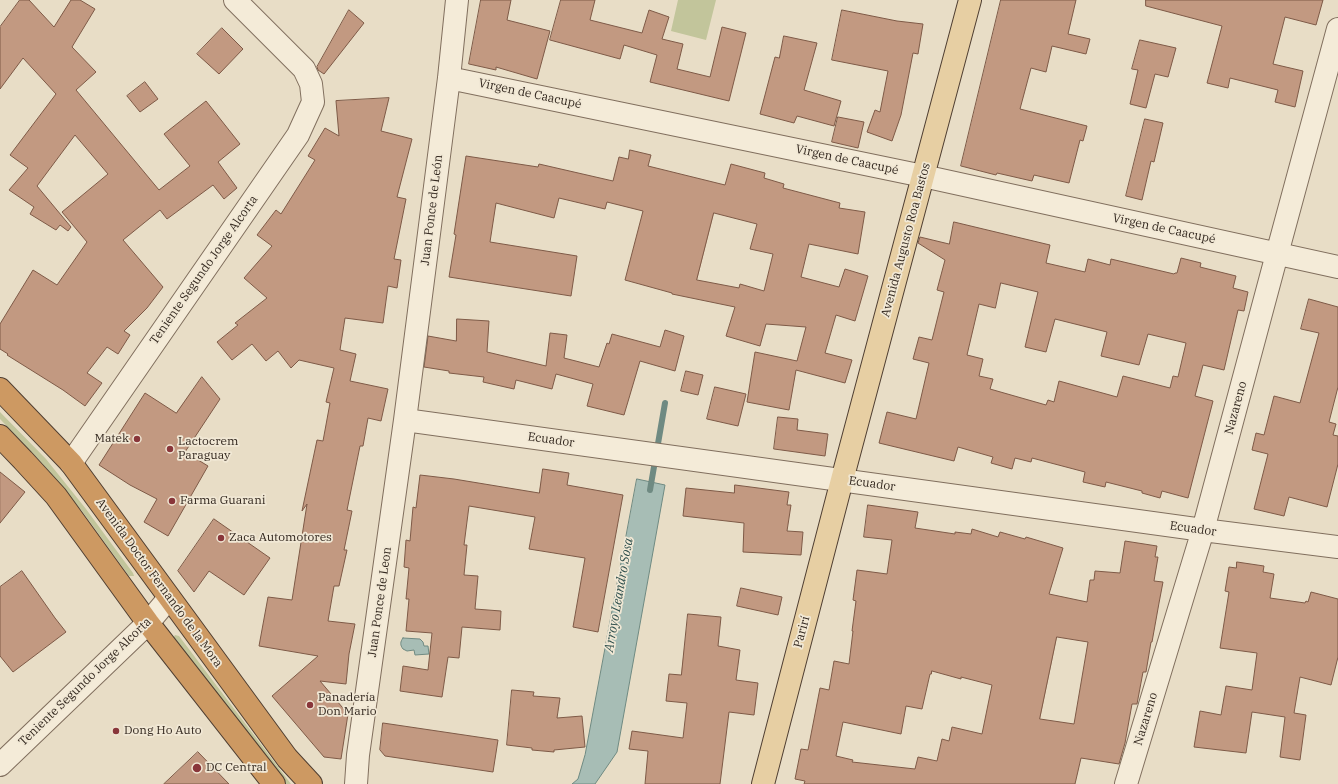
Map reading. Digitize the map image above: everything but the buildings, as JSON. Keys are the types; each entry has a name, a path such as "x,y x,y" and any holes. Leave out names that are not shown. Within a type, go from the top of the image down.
{"highway":[{"name":"Avenida Doctor Fernando de la Mora","path":"0,389 71,463 287,758 311,784"},
{"path":"0,436 56,496 148,622 274,784"}],"main road":[{"name":"Avenida Augusto Roa Bastos","path":"842,480 970,0"},
{"name":"Parirí","path":"763,784 842,480"}],"street":[{"name":"Teniente Segundo Jorge Alcorta","path":"71,463 298,135 312,102 311,84 304,70 235,0"},
{"name":"Juan Ponce de León","path":"405,420 450,78 457,0"},
{"name":"Nazareno","path":"1126,784 1203,530 1276,254 1338,29"},
{"name":"Virgen de Caacupé","path":"450,78 923,176 1338,267"},
{"name":"Ecuador","path":"405,420 1338,548"},
{"name":"Juan Ponce de Leon","path":"356,784 358,756 405,420"},
{"name":"Teniente Segundo Jorge Alcorta","path":"0,765 148,622 169,598"}],"green space":[{"path":"678,0 716,0 706,40 671,31"},
{"path":"0,412 46,459 86,509 134,576 129,576 82,511 42,463 0,419"},
{"path":"175,635 179,636 291,784 284,784 173,638"}],"water":[{"path":"637,479 665,485 617,752 595,784 572,784 578,779 585,755"},
{"path":"403,638 420,639 424,646 428,646 429,654 415,655 414,650 407,651 403,649 401,646 401,641"}],"waterway":[{"name":"Arroyo Leandro Sosa","path":"650,490 665,403"}],"place":[{"name":"Matek","path":"137,439"},
{"name":"Lactocrem Paraguay","path":"170,449"},
{"name":"Farma Guarani","path":"172,501"},
{"name":"Zaca Automotores","path":"221,538"},
{"name":"Panadería Don Mario","path":"310,705"},
{"name":"Dong Ho Auto","path":"116,731"},
{"name":"DC Central","path":"197,768"}]}
